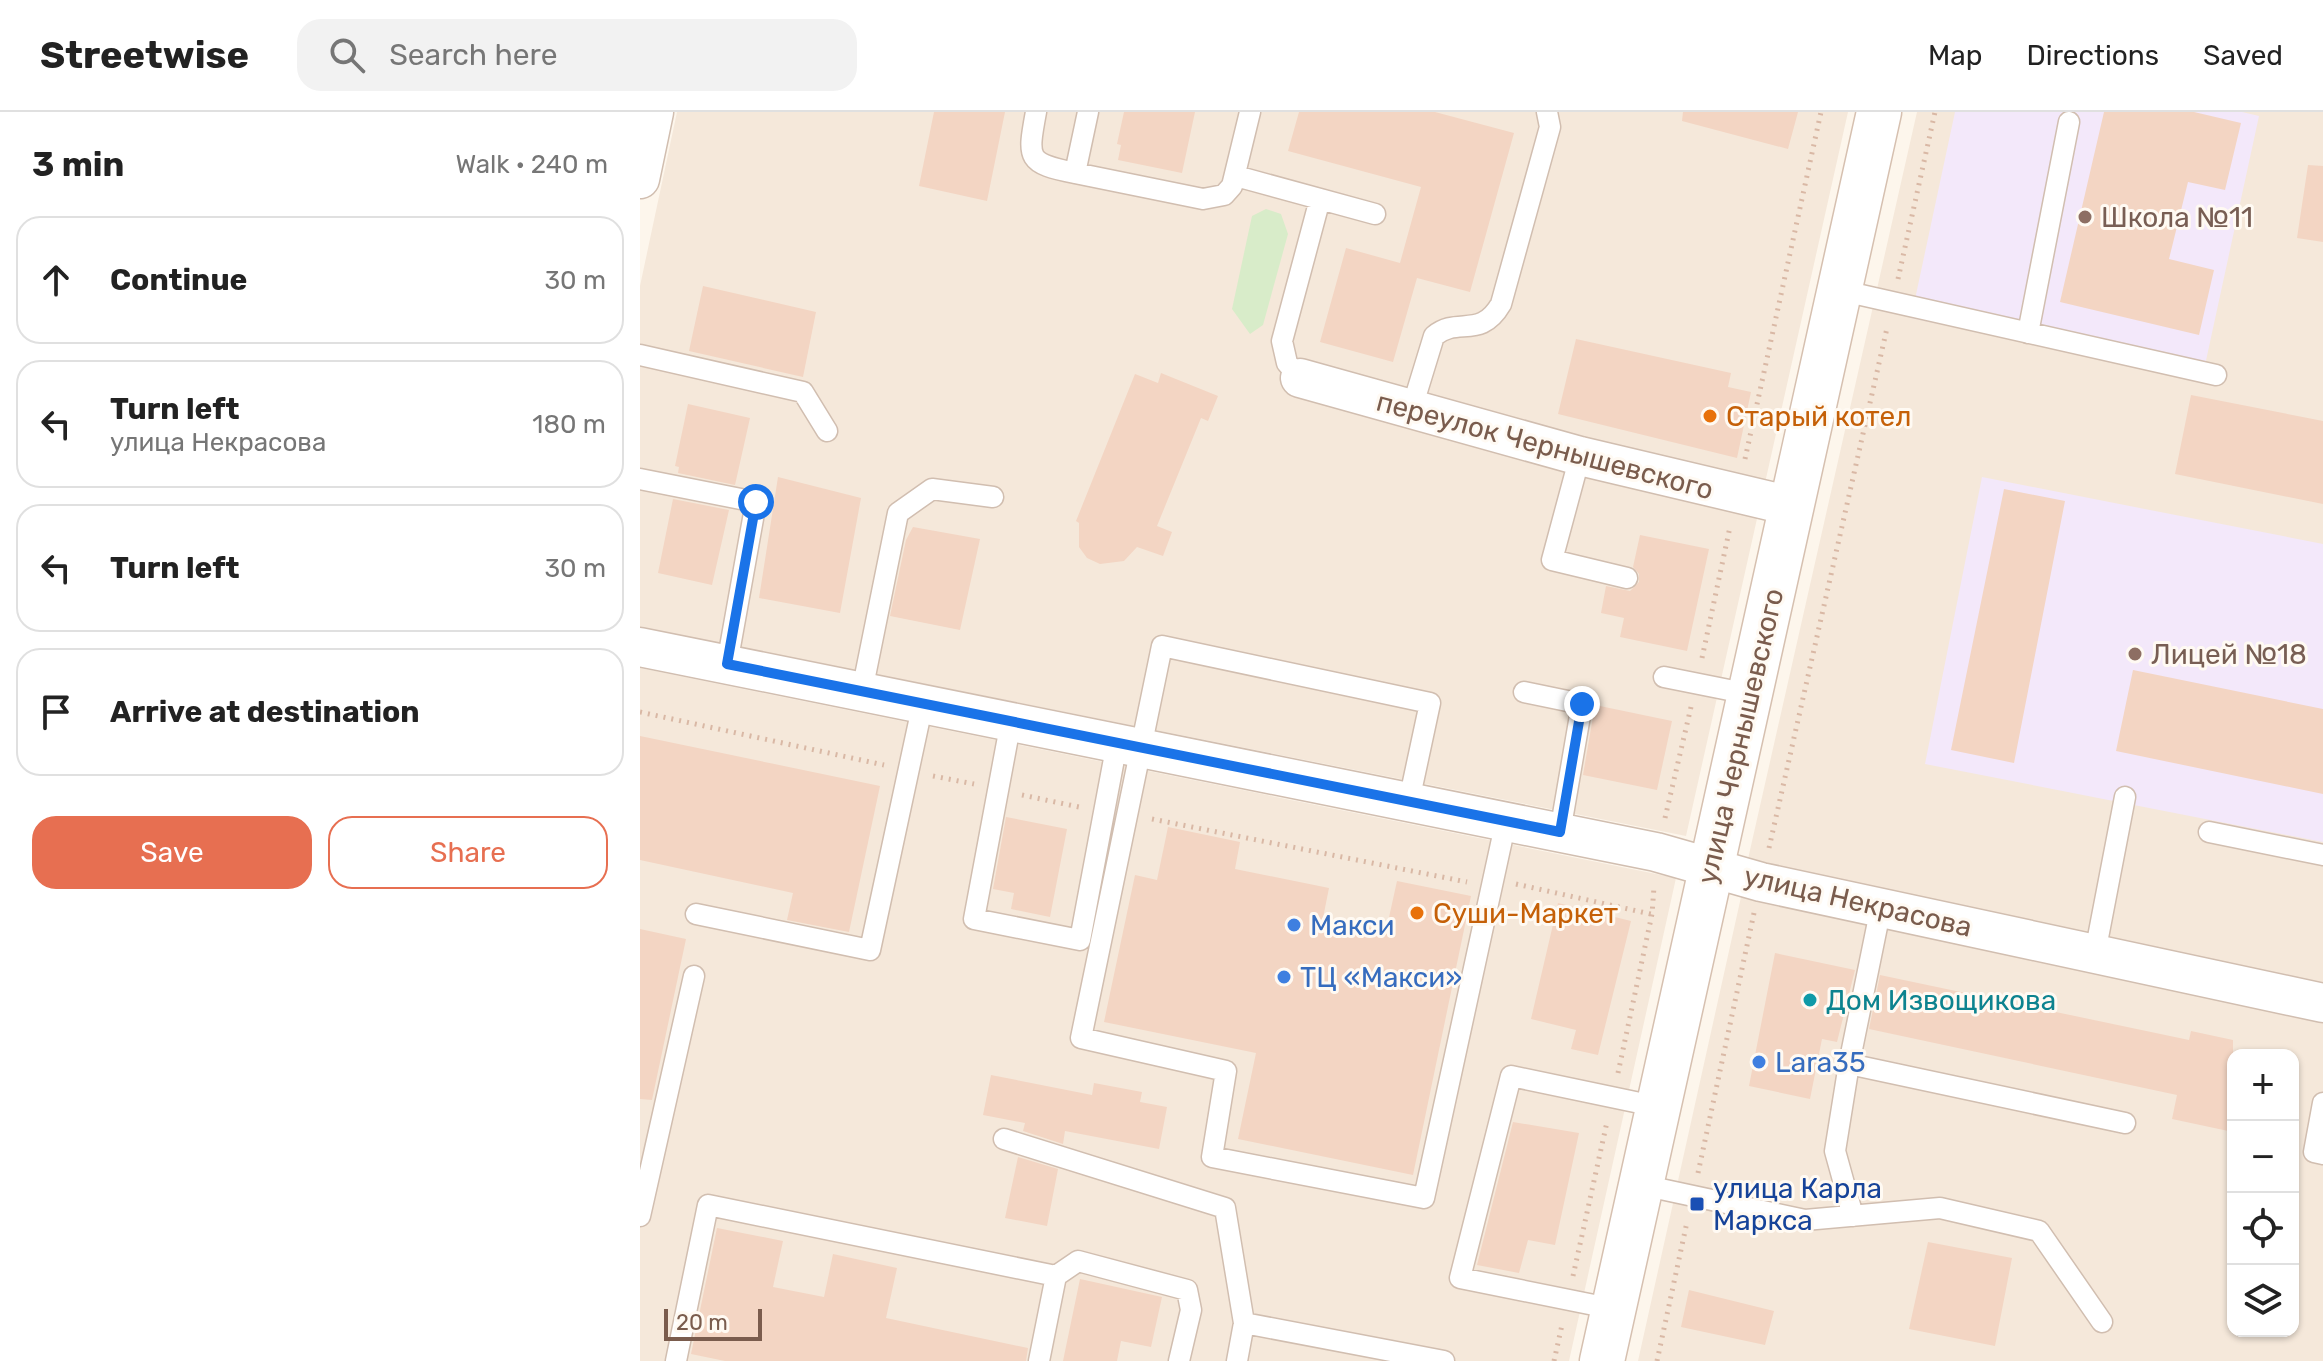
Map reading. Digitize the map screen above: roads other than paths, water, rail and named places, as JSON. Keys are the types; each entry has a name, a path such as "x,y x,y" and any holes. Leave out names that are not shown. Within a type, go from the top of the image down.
{"main road":[{"name":"улица Чернышевского","path":"1602,1361 1879,112"}],"street":[{"path":"640,179 654,112"},
{"name":"переулок Чернышевского","path":"1300,378 1580,456 1791,506"},
{"name":"улица Некрасова","path":"640,647 1656,852 1761,882 2322,1000"}],"lane":[{"path":"1036,112 1030,145 1033,159 1041,165 1203,199 1224,195 1236,176 1250,112"},
{"path":"1075,173 1088,112"},
{"path":"1411,411 1434,336 1442,329 1486,323 1501,304 1550,127 1547,112"},
{"path":"2028,333 2069,122"},
{"path":"1236,176 1375,214"},
{"path":"1300,378 1287,363 1282,341 1320,199"},
{"path":"1839,290 2216,375"},
{"path":"640,355 803,392 827,431"},
{"path":"1580,456 1552,560 1627,578"},
{"path":"640,479 756,502 727,664"},
{"path":"862,691 898,513 932,489 993,497"},
{"path":"1011,721 974,919 1080,940 1104,813 1162,646 1430,703 1409,801"},
{"path":"1664,677 1749,694"},
{"path":"1524,692 1582,704 1560,832"},
{"path":"696,914 870,950 923,703"},
{"path":"1129,745 1126,818 1081,1038 1226,1071 1212,1157 1424,1198 1506,821"},
{"path":"2095,953 2125,797"},
{"path":"2209,832 2323,855"},
{"path":"1853,1216 1835,1151 1881,907"},
{"path":"640,1216 647,1151 694,976"},
{"path":"1849,1064 2125,1123"},
{"path":"1614,1309 1460,1278 1511,1076 1659,1107"},
{"path":"2323,1103 2314,1152 2323,1154"},
{"path":"1004,1139 1225,1208 1244,1323 1237,1361"},
{"path":"1642,1185 1805,1220 1940,1208 2039,1231 2102,1322"},
{"path":"676,1361 708,1205 1056,1276"},
{"path":"1039,1361 1056,1276 1078,1261 1187,1290 1191,1310 1179,1361"},
{"path":"1244,1323 1444,1361"}],"place":[{"name":"Школа №11","path":"2085,217"},
{"name":"Старый котел","path":"1710,416"},
{"name":"Лицей №18","path":"2135,654"},
{"name":"Суши-Маркет","path":"1417,913"},
{"name":"Макси","path":"1294,925"},
{"name":"ТЦ «Макси»","path":"1284,977"},
{"name":"Дом Извощикова","path":"1810,1000"},
{"name":"Lara35","path":"1759,1062"},
{"name":"улица Карла Маркса","path":"1697,1204"}]}
